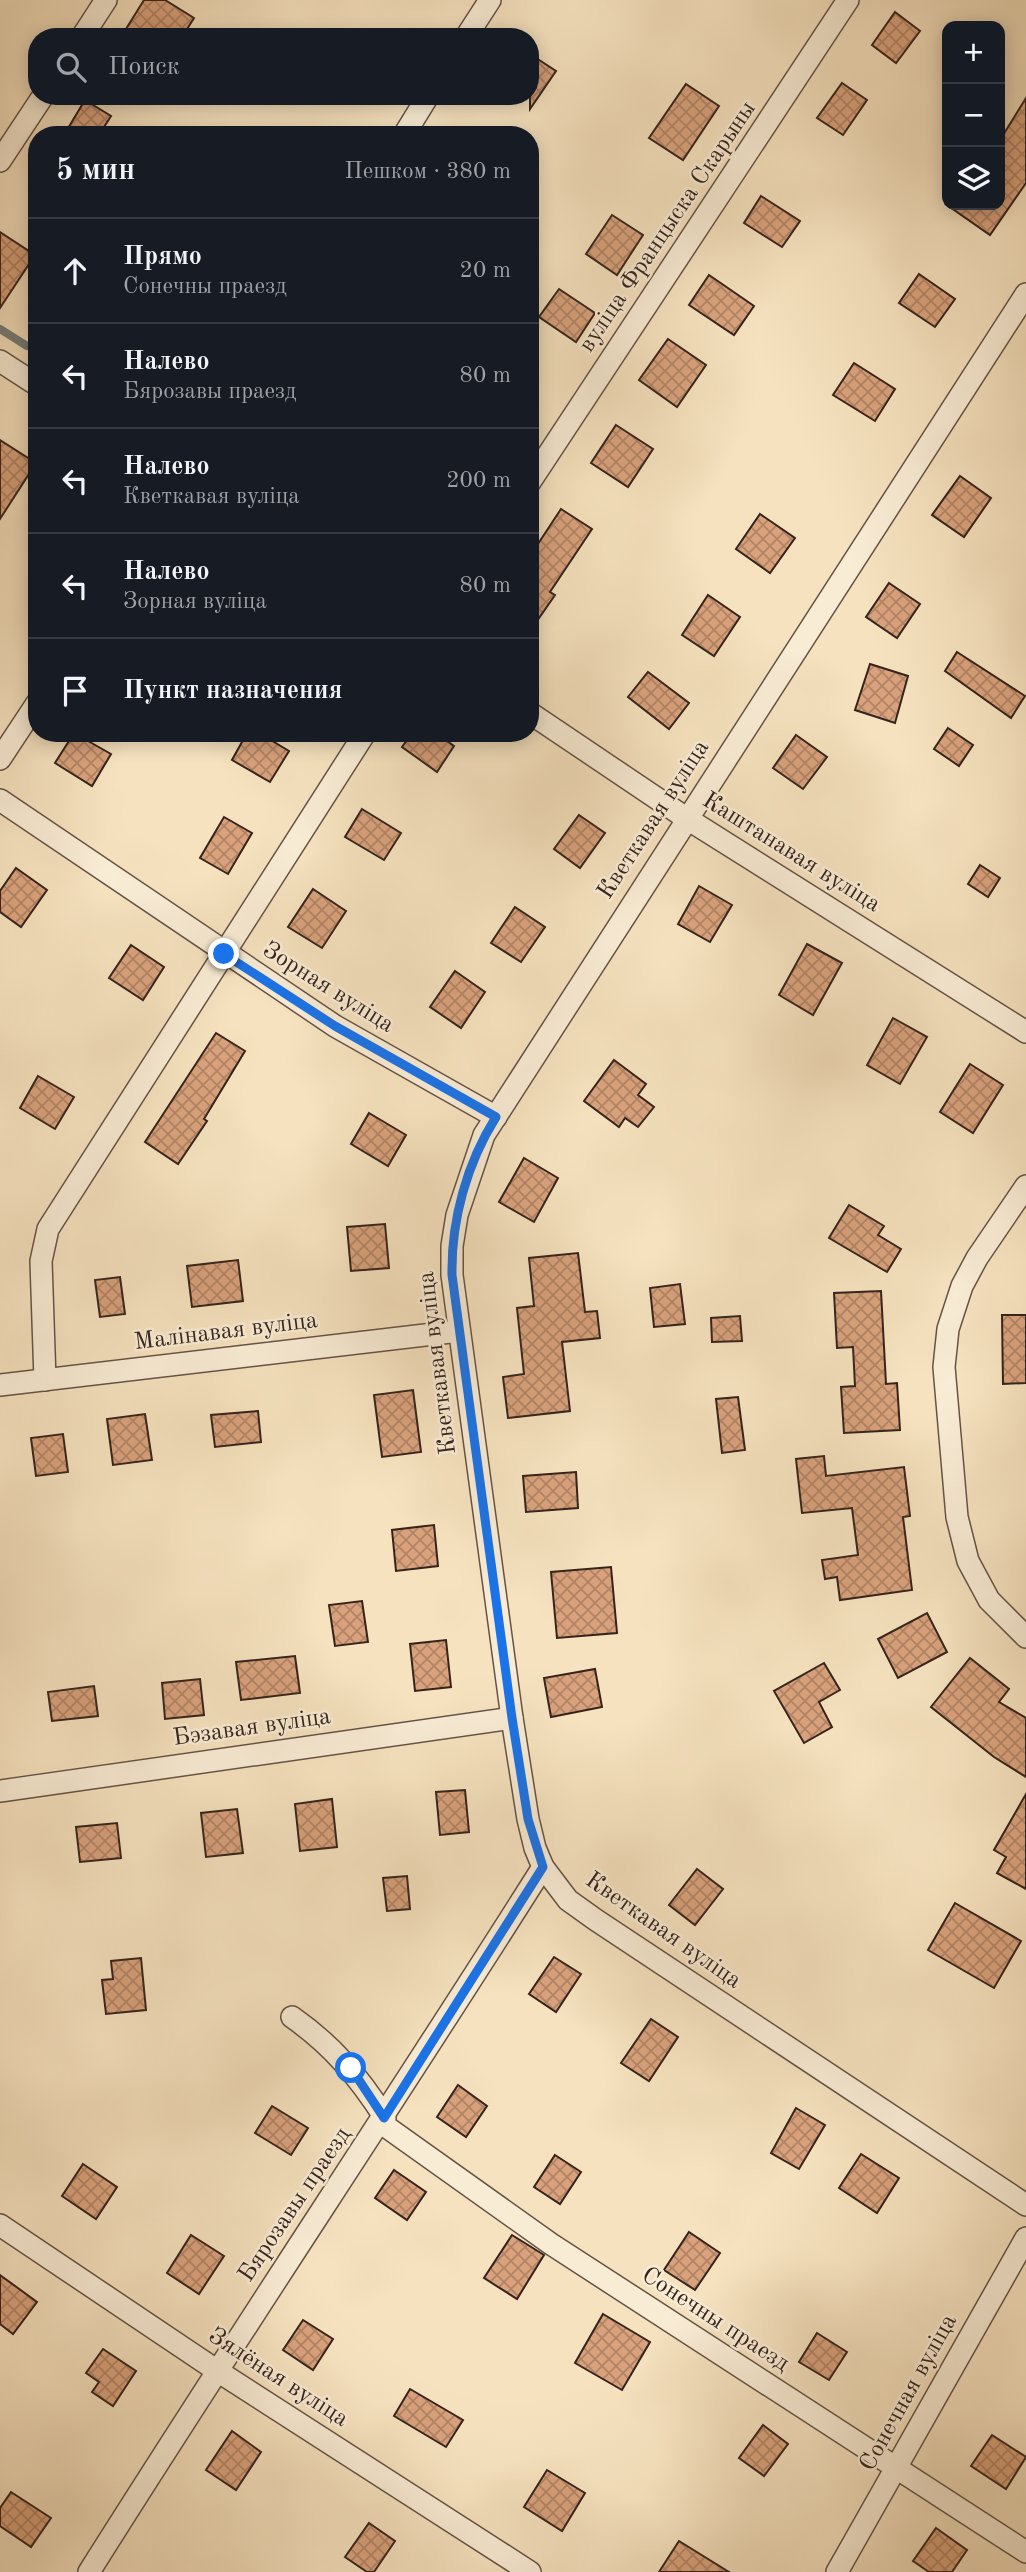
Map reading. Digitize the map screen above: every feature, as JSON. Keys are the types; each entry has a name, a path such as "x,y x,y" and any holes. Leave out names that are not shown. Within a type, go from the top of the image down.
{"street":[{"path":"88,28 106,0"},
{"path":"472,28 490,0"},
{"name":"вуліца Францыска Скарыны","path":"539,468 848,0"},
{"path":"0,160 37,105"},
{"path":"410,126 422,105"},
{"name":"Кветкавая вуліца","path":"1026,294 484,1135 466,1184 452,1247 459,1331 512,1718 528,1819 543,1867 568,1900 596,1920 1026,2205"},
{"path":"0,360 28,379"},
{"path":"0,759 28,717"},
{"name":"Каштанавая вуліца","path":"539,719 686,818 1026,1032"},
{"path":"45,1380 41,1261 48,1229 359,742"},
{"name":"Зорная вуліца","path":"0,800 224,954 335,1026 496,1117"},
{"path":"1026,1186 977,1258 962,1286 948,1329 944,1367 957,1517 968,1561 989,1600 1026,1637"},
{"name":"Малінавая вуліца","path":"0,1385 459,1331"},
{"name":"Бэзавая вуліца","path":"0,1791 512,1718"},
{"name":"Бярозавы праезд","path":"89,2572 216,2370 383,2121 543,1867"},
{"name":"Сонечны праезд","path":"292,2017 324,2040 351,2068 383,2121 551,2244 1026,2552"},
{"name":"Зялёная вуліца","path":"0,2225 216,2370 530,2572"},
{"name":"Сонечная вуліца","path":"837,2572 1026,2238"}],"building":[{"path":"144,0 165,0 194,18 188,28 127,28"},
{"path":"895,12 920,31 896,63 872,45"},
{"path":"539,60 556,71 539,96"},
{"path":"842,83 867,100 843,135 817,118"},
{"path":"686,84 719,106 683,160 649,138"},
{"path":"1026,98 1026,183 990,235 954,210 1005,210 1005,132"},
{"path":"82,105 93,105 111,116 105,126 69,126"},
{"path":"761,196 800,221 782,247 744,223"},
{"path":"612,215 643,235 617,275 586,254"},
{"path":"0,232 28,250 28,266 0,308"},
{"path":"919,274 955,299 935,327 899,303"},
{"path":"709,275 754,306 734,335 689,305"},
{"path":"559,289 595,313 576,342 539,317"},
{"path":"668,339 706,365 677,407 639,380"},
{"path":"854,363 895,389 875,421 833,395"},
{"path":"616,425 653,449 628,487 591,463"},
{"path":"0,440 28,458 28,475 0,519"},
{"path":"960,476 991,498 964,537 932,515"},
{"path":"561,509 592,529 550,592 555,595 539,618 539,542"},
{"path":"760,514 795,538 770,573 736,549"},
{"path":"889,583 920,604 897,638 866,617"},
{"path":"708,595 740,617 714,656 682,635"},
{"path":"957,652 1025,696 1011,718 945,671"},
{"path":"870,664 908,676 895,723 855,710"},
{"path":"648,672 689,703 669,729 628,697"},
{"path":"948,728 973,745 959,766 934,749"},
{"path":"796,735 827,757 803,789 773,768"},
{"path":"68,742 90,742 111,754 92,786 55,763"},
{"path":"242,742 274,742 289,751 270,782 232,760"},
{"path":"406,742 448,742 454,746 437,772 402,747"},
{"path":"362,809 401,833 384,860 345,837"},
{"path":"579,815 605,833 580,868 554,849"},
{"path":"224,817 252,833 228,874 200,858"},
{"path":"980,865 1000,878 988,897 968,884"},
{"path":"16,868 47,890 21,927 0,912 0,891"},
{"path":"699,886 732,905 710,942 678,924"},
{"path":"313,889 346,911 322,948 288,927"},
{"path":"515,907 545,927 521,962 491,943"},
{"path":"807,944 842,963 813,1015 779,995"},
{"path":"131,945 164,967 143,1000 109,978"},
{"path":"455,971 485,992 461,1028 430,1007"},
{"path":"893,1018 927,1037 900,1084 867,1065"},
{"path":"216,1033 245,1051 204,1119 207,1121 178,1164 145,1142"},
{"path":"614,1060 646,1084 638,1095 654,1107 638,1127 625,1118 619,1127 584,1101"},
{"path":"970,1064 1003,1085 973,1133 940,1112"},
{"path":"38,1076 74,1097 55,1129 20,1108"},
{"path":"369,1113 406,1135 388,1166 351,1144"},
{"path":"524,1158 558,1178 534,1222 499,1202"},
{"path":"849,1205 884,1226 878,1235 901,1249 887,1272 829,1238"},
{"path":"385,1224 389,1268 351,1271 347,1227"},
{"path":"578,1253 585,1312 597,1311 600,1338 562,1342 570,1411 508,1418 503,1377 524,1374 517,1308 534,1306 529,1258"},
{"path":"238,1260 243,1301 192,1307 187,1266"},
{"path":"120,1277 125,1314 100,1317 95,1280"},
{"path":"680,1284 685,1324 654,1327 650,1288"},
{"path":"881,1291 886,1384 897,1383 900,1430 844,1433 841,1387 855,1386 853,1347 837,1348 834,1293"},
{"path":"1002,1315 1026,1315 1026,1383 1003,1384"},
{"path":"740,1316 742,1341 712,1342 711,1318"},
{"path":"413,1390 421,1452 382,1457 374,1395"},
{"path":"738,1397 745,1450 722,1453 716,1399"},
{"path":"258,1411 261,1442 215,1447 211,1415"},
{"path":"145,1414 152,1460 113,1465 107,1419"},
{"path":"63,1434 68,1472 36,1476 31,1438"},
{"path":"824,1456 826,1476 904,1467 910,1516 903,1517 912,1590 840,1600 837,1577 825,1579 822,1560 858,1555 852,1508 802,1513 796,1459"},
{"path":"576,1472 578,1508 526,1512 523,1476"},
{"path":"434,1525 438,1566 396,1571 392,1530"},
{"path":"611,1567 617,1633 557,1638 551,1572"},
{"path":"362,1601 368,1642 335,1646 329,1605"},
{"path":"927,1613 947,1652 898,1678 878,1639"},
{"path":"446,1640 451,1687 415,1691 410,1644"},
{"path":"295,1656 300,1693 241,1700 236,1662"},
{"path":"970,1658 1009,1689 999,1702 1026,1718 1026,1777 994,1757 931,1707"},
{"path":"824,1663 840,1690 819,1702 832,1727 804,1743 774,1691"},
{"path":"595,1669 602,1707 551,1717 544,1678"},
{"path":"200,1679 204,1715 165,1719 162,1683"},
{"path":"94,1686 98,1716 52,1721 48,1692"},
{"path":"465,1790 469,1832 440,1835 436,1792"},
{"path":"1026,1794 1026,1889 997,1873 1006,1857 994,1850"},
{"path":"332,1799 337,1847 300,1851 295,1804"},
{"path":"237,1809 243,1853 206,1857 201,1813"},
{"path":"117,1823 121,1858 80,1862 76,1827"},
{"path":"697,1869 723,1889 695,1925 669,1905"},
{"path":"407,1876 410,1909 387,1911 383,1878"},
{"path":"955,1903 1021,1941 994,1988 928,1950"},
{"path":"554,1957 581,1974 556,2012 529,1994"},
{"path":"141,1958 146,2010 106,2014 102,1980 113,1979 111,1961"},
{"path":"651,2019 678,2037 649,2081 621,2063"},
{"path":"458,2085 487,2106 466,2137 437,2117"},
{"path":"272,2106 308,2128 291,2155 255,2133"},
{"path":"796,2108 825,2125 799,2169 771,2153"},
{"path":"861,2154 899,2178 877,2213 839,2188"},
{"path":"555,2155 581,2172 560,2204 534,2187"},
{"path":"83,2164 117,2187 96,2219 62,2196"},
{"path":"394,2170 426,2192 407,2220 375,2198"},
{"path":"689,2232 720,2253 695,2290 664,2270"},
{"path":"191,2235 224,2256 199,2294 167,2273"},
{"path":"512,2235 544,2255 517,2299 484,2278"},
{"path":"0,2275 37,2302 13,2334 0,2324"},
{"path":"603,2314 650,2342 622,2390 575,2363"},
{"path":"303,2320 333,2339 313,2370 283,2350"},
{"path":"817,2333 847,2352 829,2380 799,2362"},
{"path":"103,2349 136,2371 113,2406 92,2392 99,2382 86,2373"},
{"path":"410,2389 463,2420 446,2447 394,2416"},
{"path":"763,2425 788,2444 764,2476 739,2458"},
{"path":"232,2431 261,2452 236,2490 206,2470"},
{"path":"992,2435 1026,2457 1006,2489 971,2466"},
{"path":"547,2470 585,2493 562,2531 524,2507"},
{"path":"11,2492 51,2518 31,2547 0,2526 0,2508"},
{"path":"369,2523 395,2541 374,2572 367,2572 345,2557"},
{"path":"936,2528 967,2550 952,2572 929,2572 913,2561"},
{"path":"679,2541 729,2572 659,2572"}],"waterway":[{"path":"0,329 27,346"}],"route":[{"path":"224,954 335,1026 496,1117 484,1135 457,1215 452,1247 452,1275 512,1718 528,1819 543,1867 384,2118 351,2068"}]}
